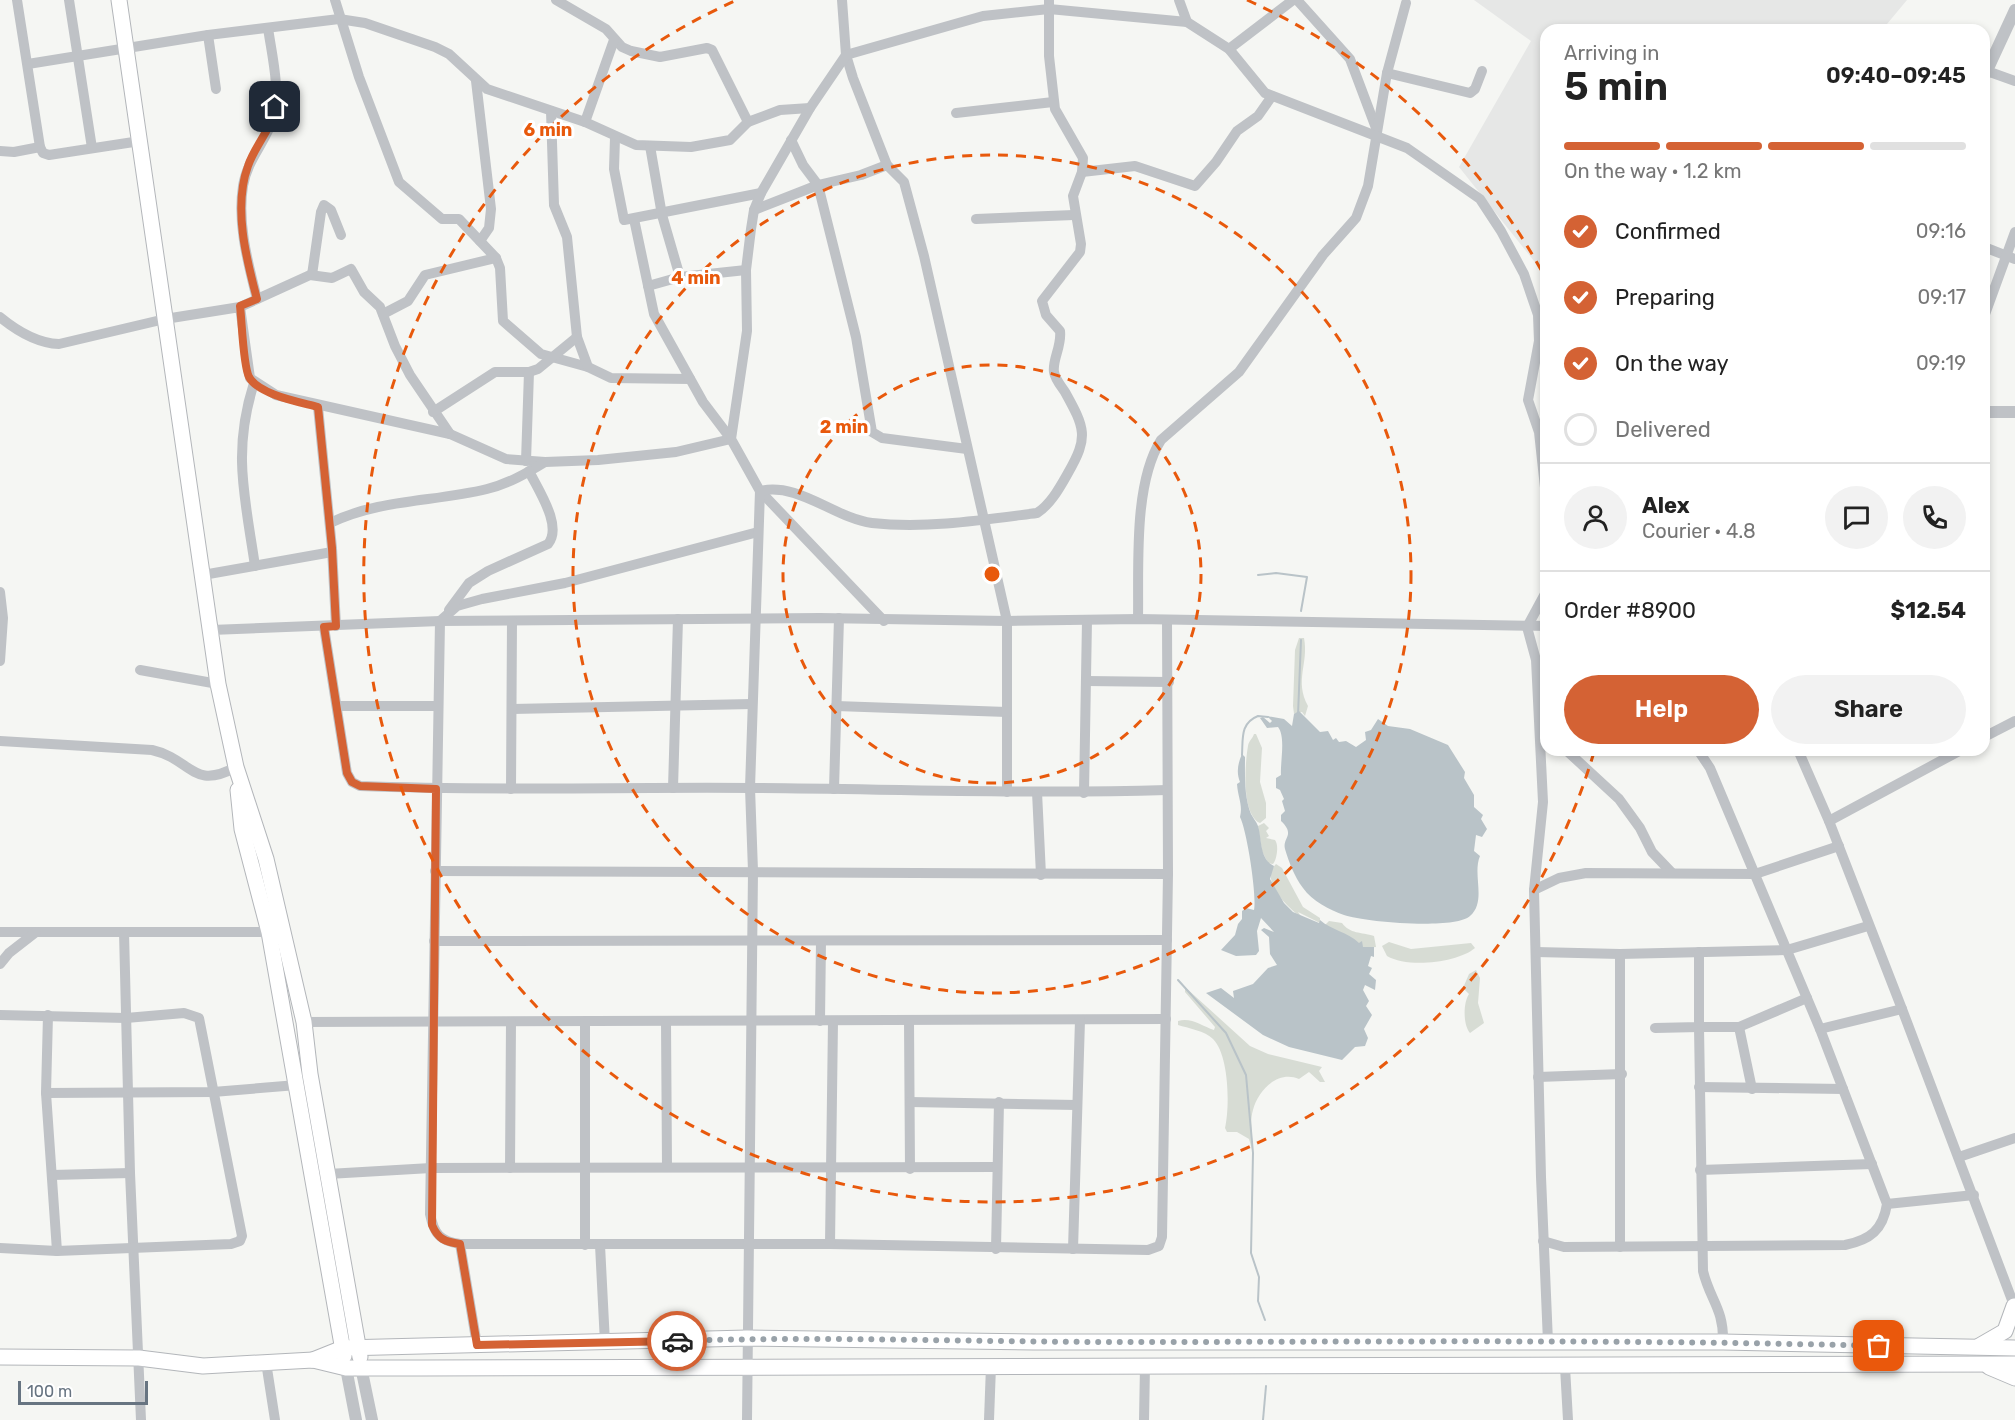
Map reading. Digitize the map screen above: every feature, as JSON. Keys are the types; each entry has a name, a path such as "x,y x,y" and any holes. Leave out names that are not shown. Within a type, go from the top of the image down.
{"main road":[{"path":"119,0 218,684 236,767 266,859 304,1022 310,1074 328,1174 350,1347"},
{"path":"236,767 242,829 269,932 354,1367"},
{"path":"1977,1347 2005,1331 2015,1307"},
{"path":"313,1360 350,1347 747,1338 1034,1342 1723,1342 2015,1348"},
{"path":"1034,1342 1034,1365"},
{"path":"0,1357 139,1358 203,1366 313,1360 354,1367 1034,1365 1565,1367 2015,1364"},
{"path":"1980,1364 2015,1378"}],"street":[{"path":"17,0 40,147 43,153 49,155 140,141"},
{"path":"69,0 92,148"},
{"path":"335,0 339,19 383,144 399,182 442,219 459,219 496,258 502,277 503,321 532,349 553,359 588,368 611,378 624,380 690,379"},
{"path":"556,0 606,29 614,40 631,51 660,57 707,48 712,50 748,122"},
{"path":"842,0 846,55 887,165 904,182 924,256 982,520 1007,621 1007,792"},
{"path":"1179,0 1187,22"},
{"path":"1228,49 1295,0 1350,59 1375,131"},
{"path":"1138,619 1143,493 1155,449 1167,434 1239,372 1323,255 1356,218 1368,186 1375,131 1387,73 1406,3"},
{"path":"760,491 782,489 853,519 869,522 916,525 1037,513 1043,509 1081,450 1084,440 1080,426 1054,371 1060,347 1060,331 1046,315 1042,301 1080,252 1073,196 1082,172 1083,158 1053,102 1049,56 1049,5"},
{"path":"731,440 747,331 747,270 754,210 791,140 846,55 983,16 1049,5 1187,22 1228,49 1260,88 1272,96 1375,131 1424,158 1480,199 1501,231 1524,274 1538,315 1539,346 1528,399 1540,441"},
{"path":"1990,65 2015,10"},
{"path":"28,64 208,35 339,19 365,23 440,49 450,54 487,89 585,122 615,138 636,145 691,147 730,140 748,122 780,110 810,108"},
{"path":"257,299 246,252 243,186 248,165 273,117 275,92 268,28"},
{"path":"208,35 216,89"},
{"path":"585,122 614,40"},
{"path":"1387,73 1470,93 1475,89 1482,71"},
{"path":"1990,75 2015,81"},
{"path":"476,81 491,209 489,228 480,241"},
{"path":"1082,172 1135,166 1195,186 1216,162 1237,131 1258,116 1272,96"},
{"path":"956,113 1053,102"},
{"path":"551,111 554,205 567,237 577,336 588,368"},
{"path":"615,138 613,165 623,219 662,215 761,193"},
{"path":"791,140 803,165 818,185 856,337 872,432 882,438 967,449"},
{"path":"650,146 662,215 680,277"},
{"path":"0,151 14,152 40,147"},
{"path":"754,210 818,185 861,175 887,165"},
{"path":"312,275 324,205 331,210 342,235"},
{"path":"975,219 1074,215"},
{"path":"634,219 654,314 683,362 690,379 731,440 760,491 885,621"},
{"path":"1990,304 2011,257 2015,232"},
{"path":"1990,249 2011,257"},
{"path":"383,314 408,301 425,275 496,258"},
{"path":"0,317 31,337 46,343 59,344 165,319 240,306 312,275 332,278 351,269 364,292 377,303 405,366 450,434"},
{"path":"648,286 680,277 747,270"},
{"path":"240,306 248,371 254,383 276,395 318,407 450,434 490,454 528,466"},
{"path":"434,412 495,372 529,372 553,359 577,336"},
{"path":"529,372 528,466 553,524 553,539 548,544 488,571 469,583 440,621 431,1168 432,1225 436,1234 445,1242 460,1244 748,1244 1148,1250 1159,1246 1162,1237 1168,874 1167,620"},
{"path":"254,383 246,409 240,463 255,566"},
{"path":"318,407 332,552 330,626 337,706 347,773 352,782 360,786 436,789 750,788 1084,793 1167,790"},
{"path":"1990,412 2015,412"},
{"path":"330,524 376,507 489,489 528,466 546,462 676,452 731,440"},
{"path":"747,1420 753,871 750,788 760,491"},
{"path":"449,610 482,599 565,583 758,532"},
{"path":"203,575 332,552"},
{"path":"0,592 3,618 0,661"},
{"path":"1540,603 1527,627 1536,660 1540,697"},
{"path":"834,789 839,618"},
{"path":"211,630 440,621 839,618 885,621 1138,619 1540,626"},
{"path":"673,788 678,619"},
{"path":"1084,793 1087,620"},
{"path":"511,789 512,621"},
{"path":"140,670 218,684"},
{"path":"1087,681 1169,682"},
{"path":"512,709 752,704"},
{"path":"337,706 438,706"},
{"path":"836,706 1007,712"},
{"path":"1990,734 2015,721"},
{"path":"0,741 152,750 166,753 199,774 208,777 219,777 236,767"},
{"path":"1542,756 1543,802 1534,890 1543,1241 1548,1342"},
{"path":"1572,756 1619,799 1652,852 1672,873"},
{"path":"1543,1241 1564,1247 1702,1248 1845,1245 1856,1243 1874,1234 1882,1226 1887,1204 1872,1164 1820,1029 1710,768 1702,756"},
{"path":"1801,756 1839,846 2015,1307"},
{"path":"1829,821 1949,756"},
{"path":"1037,792 1041,875"},
{"path":"1534,890 1559,878 1586,873 1755,874 1839,846"},
{"path":"435,871 1168,874"},
{"path":"1536,952 1620,954 1786,950 1868,926"},
{"path":"0,932 269,932"},
{"path":"0,964 9,953 36,932"},
{"path":"124,932 130,1173 141,1420"},
{"path":"434,941 1167,940"},
{"path":"820,1021 821,941"},
{"path":"1699,952 1702,1248 1707,1285 1720,1310 1723,1342"},
{"path":"1620,954 1622,1074 1620,1247"},
{"path":"1655,1028 1739,1027 1807,998"},
{"path":"1820,1029 1902,1009"},
{"path":"0,1015 126,1017 184,1013 199,1018 242,1236 240,1241 133,1249 57,1251 2,1248"},
{"path":"48,1015 46,1093 57,1251"},
{"path":"304,1022 1166,1019"},
{"path":"1073,1249 1080,1020"},
{"path":"830,1245 833,1021"},
{"path":"909,1021 910,1168"},
{"path":"510,1168 511,1022"},
{"path":"585,1022 585,1245"},
{"path":"666,1022 667,1167"},
{"path":"1739,1027 1752,1089"},
{"path":"1538,1077 1622,1074"},
{"path":"46,1093 213,1092 297,1084"},
{"path":"1699,1087 1843,1089"},
{"path":"910,1102 1077,1105"},
{"path":"996,1249 999,1102"},
{"path":"1959,1157 2015,1138"},
{"path":"1700,1170 1872,1164"},
{"path":"328,1174 431,1168 996,1167"},
{"path":"52,1175 130,1173"},
{"path":"1887,1204 1974,1195"},
{"path":"460,1244 477,1345"},
{"path":"600,1245 605,1343"},
{"path":"266,1362 275,1420"},
{"path":"989,1420 991,1366"},
{"path":"1144,1420 1145,1366"},
{"path":"354,1367 356,1420"},
{"path":"354,1367 372,1420"},
{"path":"1565,1367 1568,1420"}],"shaded area":[{"path":"1474,0 1907,0 1887,24 1540,24 1540,268 1459,167 1531,41"},
{"path":"1299,638 1304,638 1305,647 1302,688 1308,706 1305,716 1302,712 1294,714 1293,706 1295,650"},
{"path":"1299,711 1320,732 1328,731 1333,740 1336,738 1339,742 1346,741 1356,747 1366,740 1365,732 1371,730 1378,719 1388,726 1410,729 1448,745 1465,772 1464,778 1474,795 1474,807 1483,815 1481,819 1487,829 1482,837 1476,835 1474,851 1480,856 1477,871 1479,895 1475,910 1470,916 1447,923 1429,924 1354,918 1316,901 1307,893 1294,874 1285,849 1288,830 1281,821 1281,815 1285,811 1282,801 1284,799 1280,790 1276,788 1276,778 1281,775 1282,737 1278,727 1267,728 1260,718 1263,717 1270,723 1272,721 1267,716 1284,719 1292,726 1294,714"},
{"path":"1254,734 1262,748 1260,782 1266,803 1266,818 1260,823 1250,810 1246,788 1248,746"},
{"path":"1242,754 1245,757 1247,800 1258,826 1263,853 1269,863 1274,866 1270,879 1284,903 1293,912 1319,923 1320,920 1359,943 1362,941 1363,947 1374,947 1374,957 1371,956 1368,966 1372,968 1369,974 1376,980 1375,990 1365,985 1363,990 1369,1001 1366,1006 1372,1015 1364,1029 1368,1038 1365,1046 1355,1047 1342,1060 1289,1047 1263,1035 1206,993 1221,988 1234,998 1233,991 1253,984 1268,968 1277,965 1270,954 1269,937 1261,930 1264,928 1274,932 1261,918 1257,931 1259,951 1256,955 1236,956 1221,950 1235,935 1242,919 1242,911 1246,908 1254,910 1255,903 1246,835 1240,817 1241,805 1237,784 1240,782 1238,768"},
{"path":"1264,823 1269,828 1266,831 1269,836 1266,838 1275,840 1277,845 1273,864 1268,863 1262,851 1258,826"},
{"path":"1276,864 1282,868 1303,907 1320,918 1320,923 1298,912 1302,918 1277,893 1271,878"},
{"path":"1329,921 1342,923 1352,931 1374,936 1376,947 1364,948 1346,935 1324,926"},
{"path":"1389,942 1411,949 1471,943 1475,948 1458,957 1420,963 1396,960 1387,956 1382,946"},
{"path":"1476,970 1480,978 1478,1003 1484,1023 1470,1033 1466,1025 1465,1014 1469,994 1463,988 1469,974"},
{"path":"1185,987 1250,1046 1268,1054 1322,1067 1319,1071 1325,1082 1320,1082 1309,1072 1299,1079 1284,1077 1277,1080 1259,1095 1252,1115 1253,1153 1249,1139 1237,1132 1227,1132 1225,1128 1227,1081 1218,1047 1206,1034 1178,1025 1178,1021 1187,1020 1214,1030 1215,1027 1185,992"}],"waterway":[{"path":"1258,575 1276,573 1307,577 1301,611"},
{"path":"1298,715 1301,640"},
{"path":"1242,755 1245,727 1258,716 1268,717"},
{"path":"1178,980 1226,1033 1246,1075 1253,1153 1251,1253 1259,1277 1258,1301 1265,1320"},
{"path":"1263,1420 1266,1386"}],"way so far":[{"path":"677,1341 747,1338 1034,1342 1723,1342 1879,1346"}],"route":[{"path":"275,107 271,124 248,165 243,186 246,252 257,299 240,306 248,371 254,383 269,392 318,407 332,548 331,577 336,626 324,627 347,773 352,782 360,786 436,789 430,1214 432,1225 436,1234 445,1242 460,1244 477,1345 677,1341"}]}
